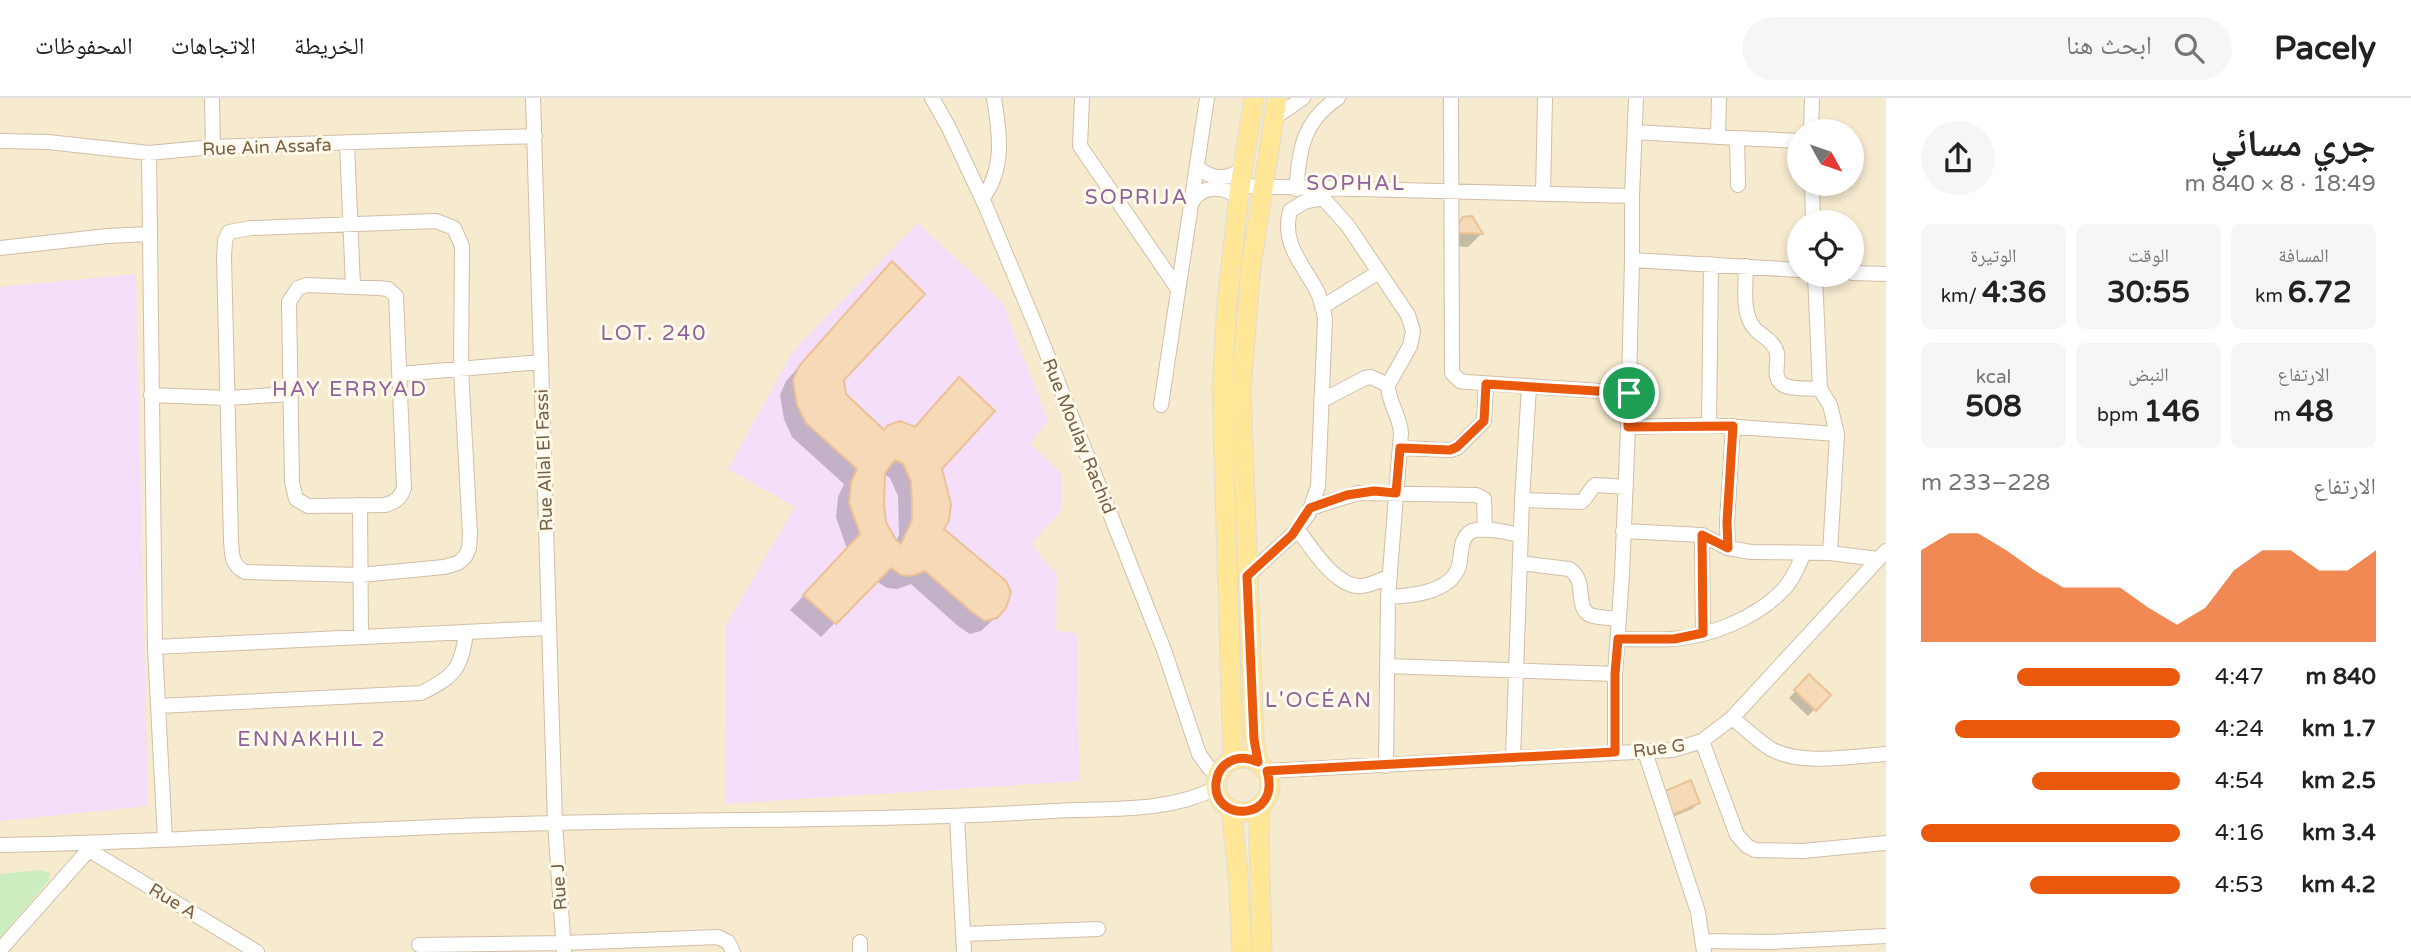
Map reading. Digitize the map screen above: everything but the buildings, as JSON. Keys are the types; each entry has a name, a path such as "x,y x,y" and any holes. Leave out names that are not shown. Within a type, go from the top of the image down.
{"main road":[{"path":"1254,98 1240,185 1227,302 1222,390 1221,801 1231,809 1246,811 1260,806"},
{"path":"1262,952 1260,806 1269,791 1270,783 1254,739 1241,390 1251,266 1277,98"},
{"path":"1222,774 1241,758 1262,767"},
{"path":"1231,809 1242,952"}],"street":[{"path":"212,98 214,147"},
{"name":"Rue Allal El Fassi","path":"533,98 555,822"},
{"name":"Rue Moulay Rachid","path":"932,98 982,199 1037,329 1164,650 1199,754 1209,768 1222,774"},
{"path":"982,199 993,186 997,171 999,125 994,98"},
{"path":"1082,98 1080,146 1178,289"},
{"path":"1161,405 1207,98"},
{"path":"1274,118 1303,98"},
{"path":"1296,189 1301,146 1307,129 1338,98"},
{"path":"1451,98 1452,373 1460,381 1486,384 1629,393"},
{"path":"1543,194 1545,98"},
{"path":"1615,752 1615,674 1628,427 1636,98"},
{"path":"1718,98 1718,137"},
{"path":"1811,119 1812,98"},
{"path":"1635,132 1787,140"},
{"name":"Rue Ain Assafa","path":"0,141 48,142 149,153 214,147 534,136"},
{"path":"1737,138 1738,185"},
{"path":"347,144 353,286"},
{"path":"149,153 155,647 165,840"},
{"path":"1197,167 1205,173 1227,177 1240,185 1319,193 1450,192 1632,196"},
{"path":"1192,202 1201,192 1216,189 1233,193 1240,185"},
{"path":"1319,193 1348,226 1408,315 1413,331 1406,353 1388,385 1400,424 1400,448 1388,597 1387,766"},
{"path":"1247,576 1297,529 1310,508 1318,487 1325,317 1317,292 1297,260 1287,224 1290,211 1319,193"},
{"path":"436,221 454,228 462,246 461,369 470,534 465,557 458,563 444,567 360,575 253,574 238,569 233,561 231,540 224,257 225,240 229,232 251,228 436,221"},
{"path":"0,248 150,234"},
{"path":"1632,260 1787,269"},
{"path":"1709,425 1711,264"},
{"path":"1746,266 1746,309 1749,321 1755,330 1773,344 1777,352 1776,375 1781,383 1787,386 1820,388"},
{"path":"1322,307 1379,272"},
{"path":"1864,273 1886,274"},
{"path":"307,285 388,289 396,296 400,374 404,488 401,496 395,502 385,505 308,506 296,499 292,482 288,316 289,302 293,294 298,288 307,285"},
{"path":"1816,287 1820,388 1830,405 1837,435 1830,553"},
{"path":"400,374 541,362"},
{"path":"1321,401 1365,378 1371,377 1388,385"},
{"path":"1400,448 1450,450 1457,447 1484,421 1486,384"},
{"path":"1513,759 1522,500 1529,387"},
{"path":"151,395 228,398 290,394"},
{"path":"1628,427 1709,425 1837,435"},
{"path":"1728,548 1733,426"},
{"path":"1522,500 1581,502 1595,485 1626,487"},
{"path":"1310,508 1347,495 1374,491 1480,496 1485,504 1485,530"},
{"path":"360,505 361,637"},
{"path":"1297,529 1326,568 1351,585 1361,586 1390,576"},
{"path":"1388,597 1418,595 1439,587 1459,568 1464,538 1472,531 1521,535"},
{"path":"1623,531 1702,535 1728,548 1751,552 1882,555"},
{"path":"1702,535 1703,633"},
{"path":"1618,639 1674,639 1703,633 1737,621 1762,609 1784,590 1804,553"},
{"name":"Rue G","path":"1262,767 1387,766 1645,752 1672,750 1702,741 1732,719 1882,555"},
{"path":"1520,563 1569,569 1576,573 1579,579 1585,610 1590,615 1619,619"},
{"path":"155,647 549,628"},
{"path":"158,706 421,693 445,681 457,668 463,653 466,632"},
{"path":"1387,667 1615,674"},
{"path":"1732,719 1772,750 1792,757 1886,754"},
{"path":"1702,741 1737,835 1747,846 1755,850 1803,851 1886,844"},
{"path":"1645,752 1698,912 1704,947 1886,936"},
{"path":"0,845 91,847 165,840 555,822 957,817 1158,805 1198,797 1222,774"},
{"path":"957,817 964,952"},
{"name":"Rue J","path":"555,822 564,948"},
{"path":"3,950 91,847"},
{"name":"Rue A","path":"91,847 257,952"},
{"path":"964,934 1098,929"},
{"path":"419,945 564,948 718,937 728,942 733,952"}],"shaded area":[{"path":"0,98 1886,98 1886,952 0,952"},
{"path":"918,223 1002,302 1048,421 1030,444 1062,474 1061,511 1031,544 1057,575 1056,631 1077,633 1079,781 725,804 726,625 795,507 728,469 793,351"},
{"path":"136,274 148,806 0,821 0,287"}],"green space":[{"path":"41,870 50,873 49,880 0,938 0,874"}],"district":[{"name":"SOPHAL","path":"1356,183"},
{"name":"SOPRIJA","path":"1137,197"},
{"name":"LOT. 240","path":"654,333"},
{"name":"HAY ERRYAD","path":"350,389"},
{"name":"L'OCÉAN","path":"1319,700"},
{"name":"ENNAKHIL 2","path":"312,739"}],"route":[{"path":"1486,384 1629,393 1628,427 1733,426 1728,548 1702,535 1703,633 1674,639 1618,639 1615,752 1267,771 1269,791 1260,806 1254,810 1239,811 1226,806 1216,788 1222,767 1241,758 1258,762 1254,739 1247,576 1292,535 1308,515 1310,508 1358,493 1396,493 1400,448 1450,450 1457,447 1484,421 1486,384"}]}
